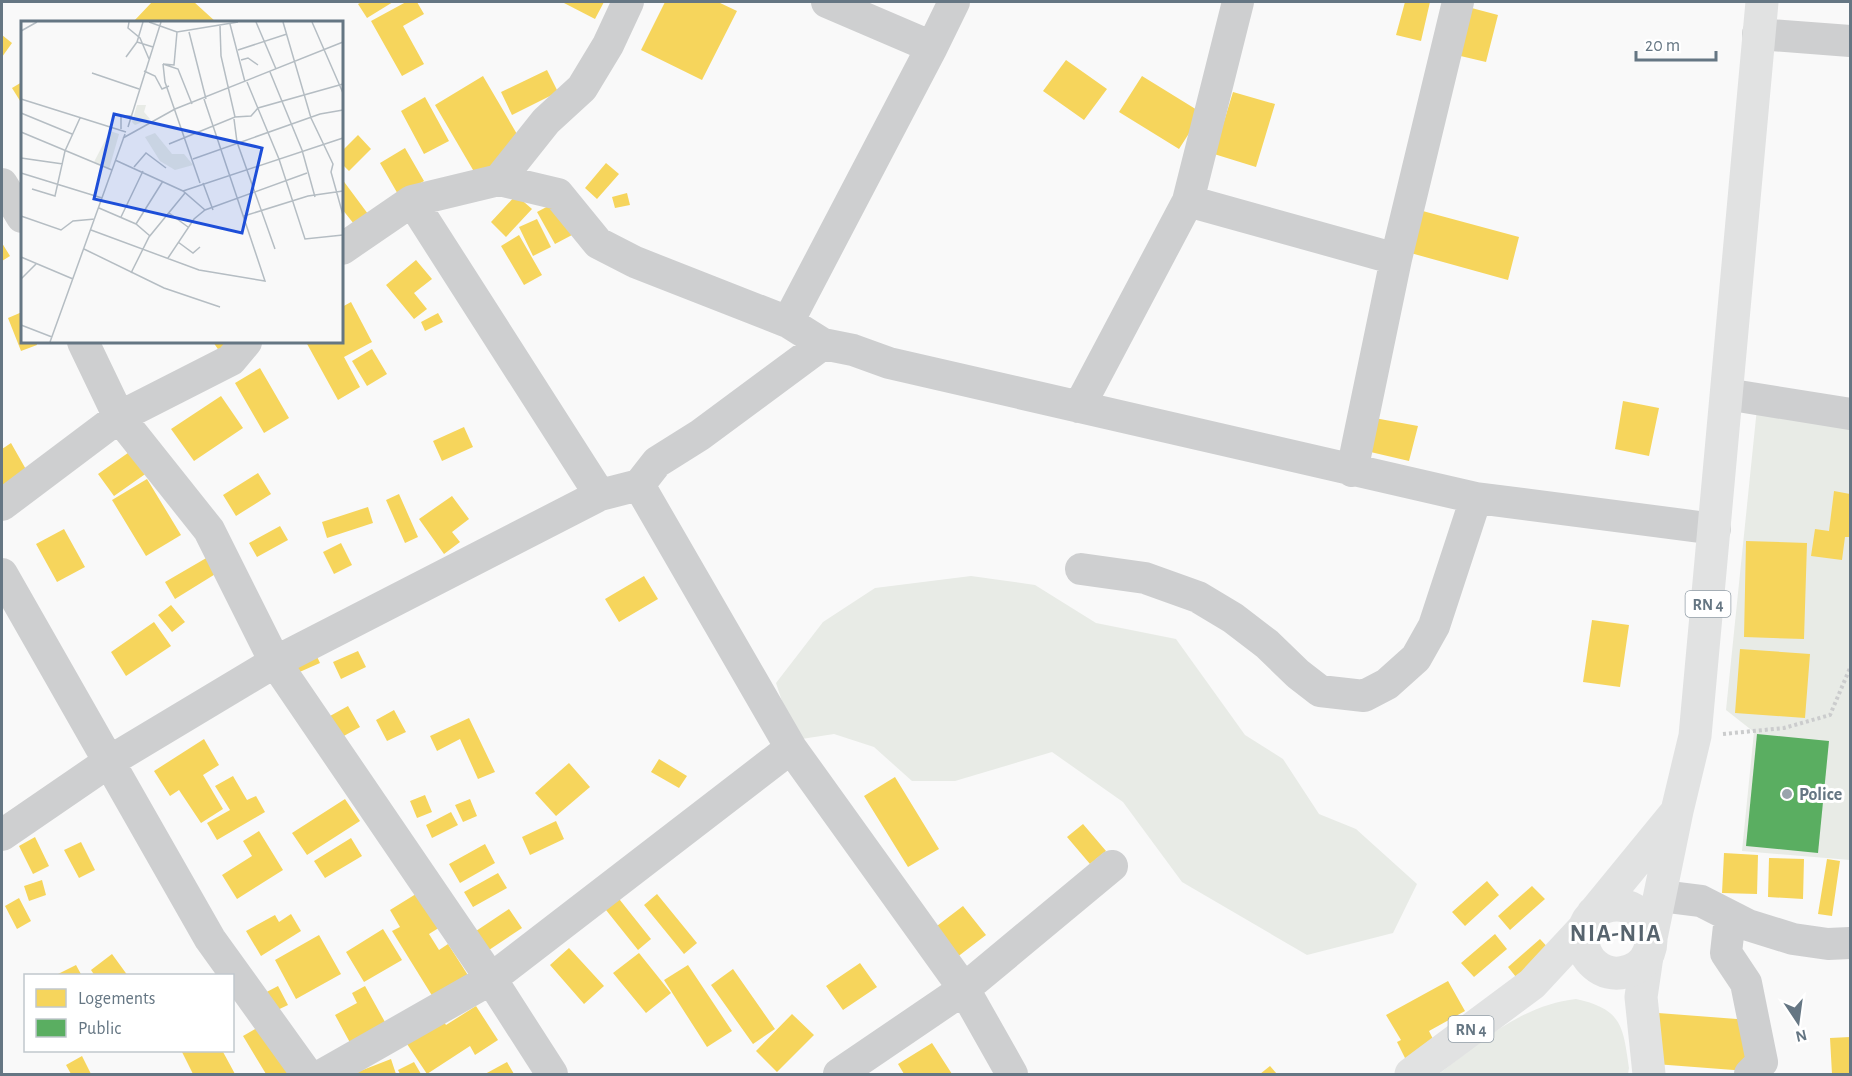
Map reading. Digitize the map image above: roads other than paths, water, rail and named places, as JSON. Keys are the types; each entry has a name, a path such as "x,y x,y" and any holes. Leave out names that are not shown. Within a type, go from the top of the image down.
{"main road":[{"name":"RN 4","path":"1649,947 1695,736 1762,2"},
{"name":"RN 4","path":"1410,1074 1532,984 1589,920 1677,811"},
{"path":"1641,997 1589,961 1583,949 1582,938 1589,920 1611,905 1630,907 1645,919 1650,928 1641,997 1648,1074"},
{"path":"1602,970 1614,974 1633,969 1649,947"},
{"name":"RN 4","path":"1532,984 1602,970"}],"street":[{"path":"499,180 546,121 582,88 608,45 628,2"},
{"path":"827,2 932,48"},
{"path":"788,322 954,2"},
{"path":"1079,407 1188,201 1238,2"},
{"path":"1352,471 1396,259 1458,2"},
{"path":"1758,34 1851,41"},
{"path":"344,248 412,201 499,180 558,194 598,243 635,262 788,322 823,344 889,363 1476,498 1715,529"},
{"path":"2,184 15,219"},
{"path":"412,201 600,495"},
{"path":"1188,201 1396,259"},
{"path":"84,344 119,417 209,530 276,662 491,979 552,1074"},
{"path":"2,505 119,417 231,360 244,344"},
{"path":"2,835 110,761 276,662 600,495 639,485 657,462 700,435 823,344"},
{"path":"1726,394 1851,414"},
{"path":"639,485 791,748 964,989 1012,1074"},
{"path":"1082,569 1145,578 1198,597 1233,618 1267,644 1298,674 1320,691 1364,696 1387,684 1416,658 1434,626 1476,498"},
{"path":"2,574 210,939 307,1074"},
{"path":"324,1074 491,979 791,748"},
{"path":"839,1074 964,989 1112,866"},
{"path":"1661,896 1701,901 1730,917 1793,939 1828,944 1851,943"},
{"path":"1730,917 1726,952 1746,983 1762,1062 1750,1074"}],"place":[{"name":"Police","path":"1787,794"}],"district":[{"name":"NIA-NIA","path":"1616,933"}]}
